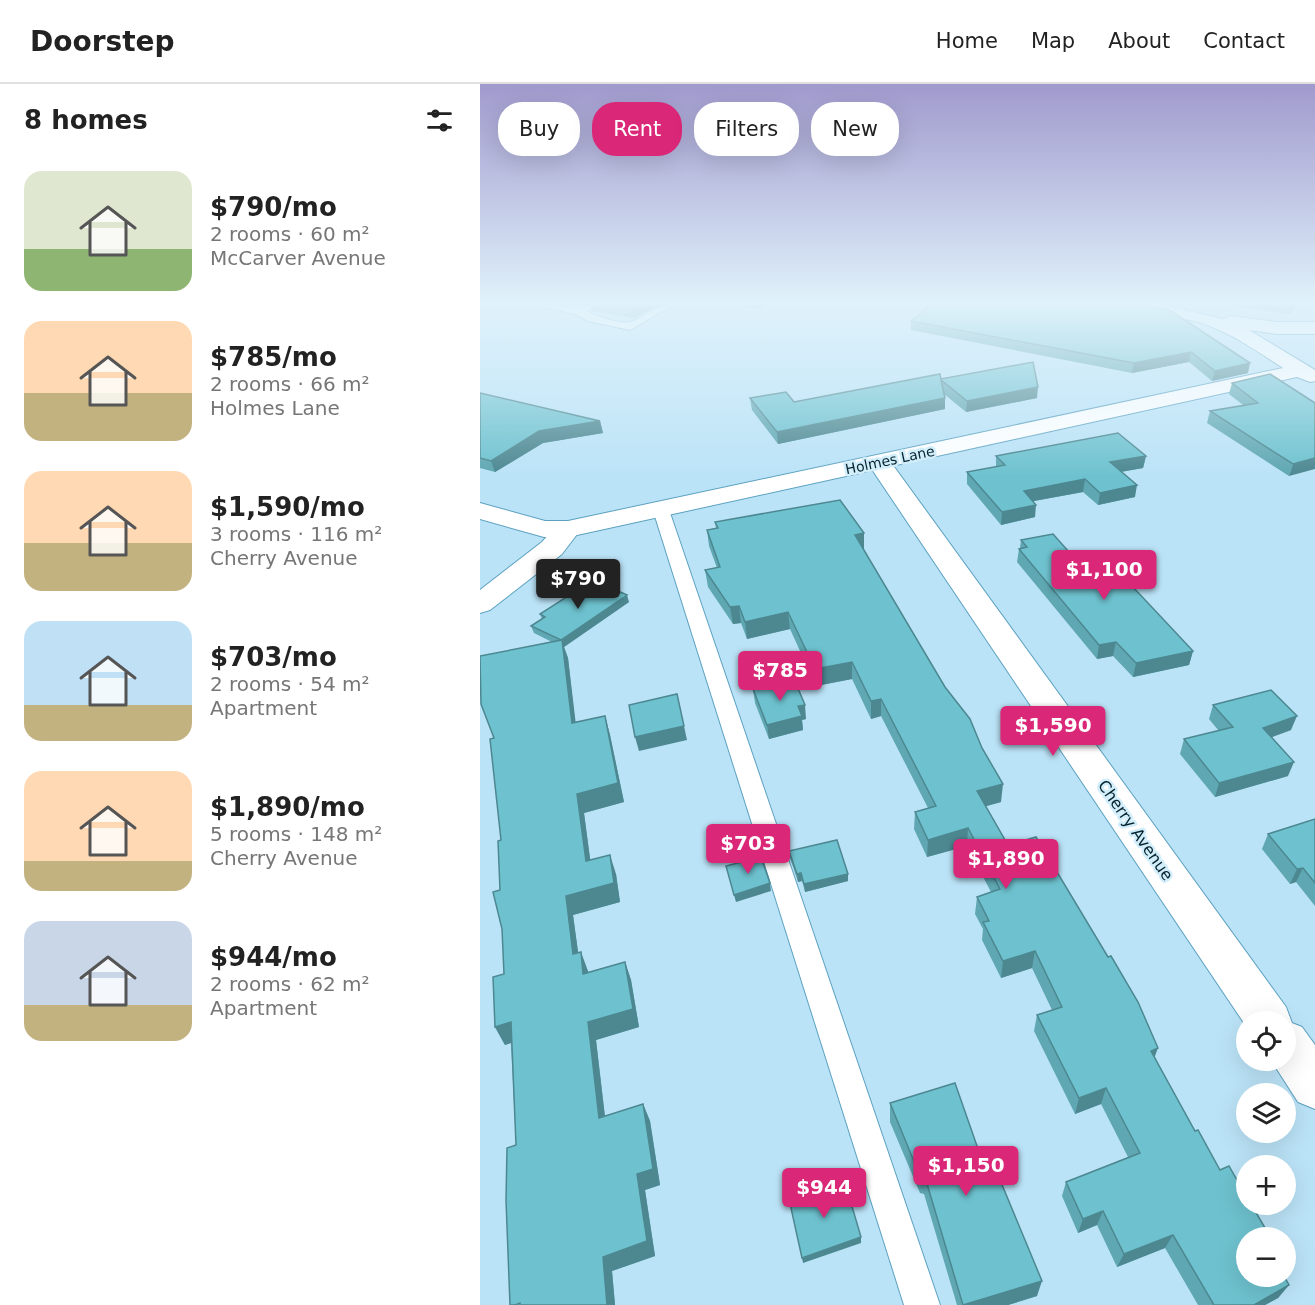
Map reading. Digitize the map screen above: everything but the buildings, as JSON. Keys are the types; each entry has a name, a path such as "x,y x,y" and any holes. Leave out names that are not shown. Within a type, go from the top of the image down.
{"street":[{"name":"Holmes Lane","path":"480,511 544,529 568,529 1299,369"},
{"name":"Cherry Avenue","path":"879,462 1262,1011"},
{"path":"480,604 552,548 568,529"},
{"path":"1296,1057 1315,1085"}],"lane":[{"path":"661,510 922,1305"}]}
